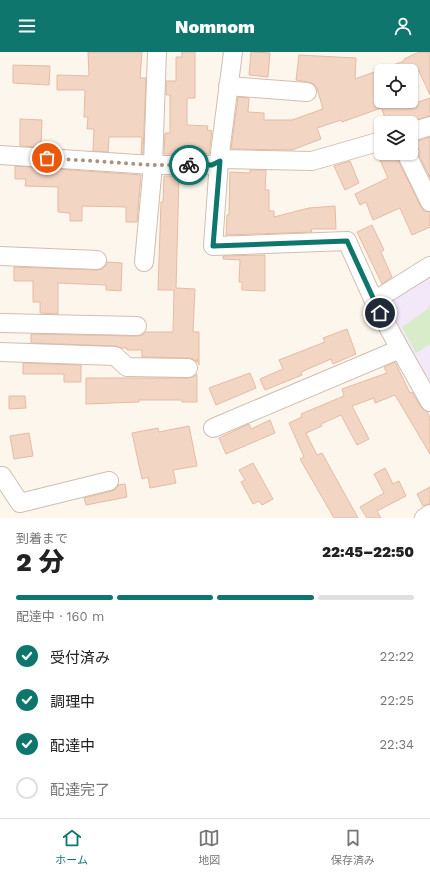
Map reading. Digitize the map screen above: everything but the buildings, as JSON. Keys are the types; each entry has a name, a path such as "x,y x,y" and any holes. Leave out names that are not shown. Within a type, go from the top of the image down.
{"street":[{"path":"144,262 153,165 157,52"},
{"path":"233,52 220,161 213,246 347,241 374,301 430,402"},
{"path":"228,86 307,92"},
{"path":"418,130 430,126"},
{"path":"0,155 153,165 212,165 225,159 312,161 374,143"},
{"path":"409,160 430,202"},
{"path":"0,256 97,260"},
{"path":"374,301 430,266"},
{"path":"0,323 136,326"},
{"path":"213,428 400,350"},
{"path":"0,352 114,356 127,367 188,368"},
{"path":"0,476 2,476 20,503 109,481"},
{"path":"424,518 430,514"}],"shaded area":[{"path":"430,275 430,390 387,313 392,295"}],"green space":[{"path":"430,304 430,344 416,353 402,327 428,309"}],"way so far":[{"path":"47,158 153,165 189,165"}],"route":[{"path":"189,165 212,165 220,161 213,246 347,241 380,313"}]}
